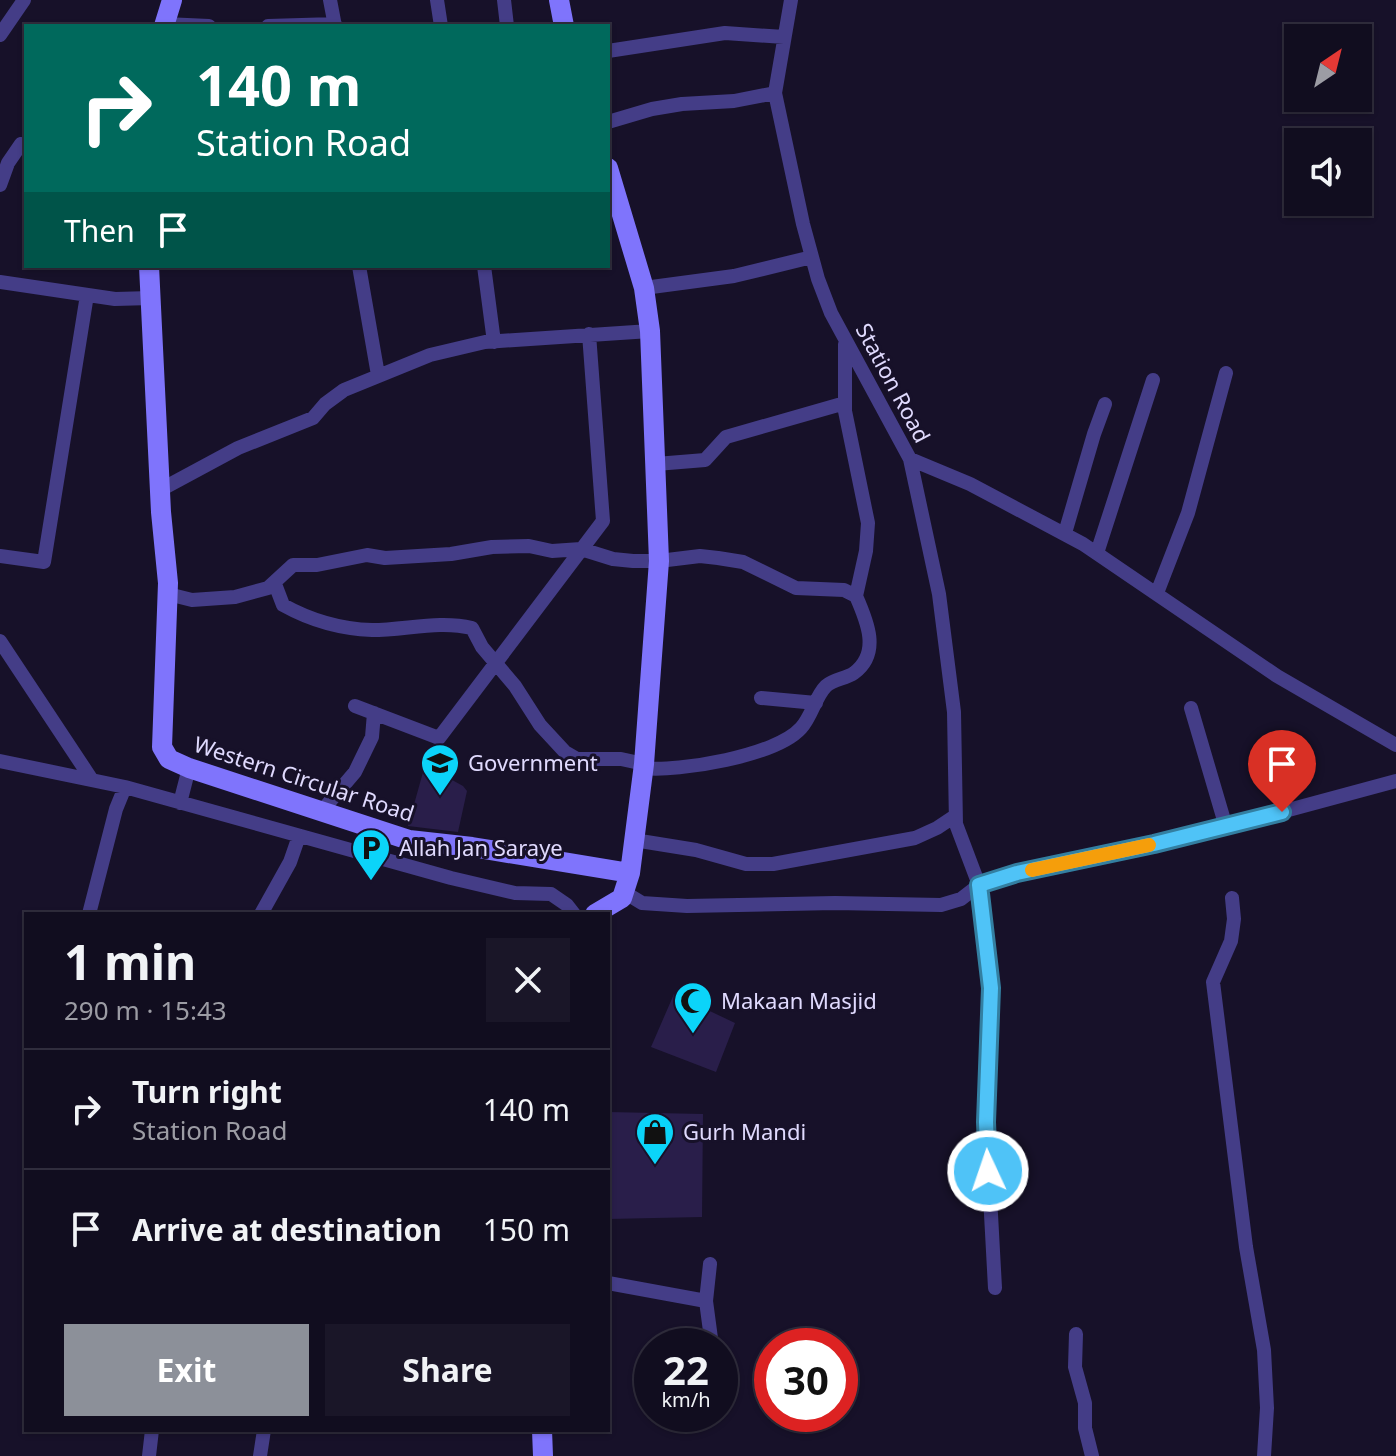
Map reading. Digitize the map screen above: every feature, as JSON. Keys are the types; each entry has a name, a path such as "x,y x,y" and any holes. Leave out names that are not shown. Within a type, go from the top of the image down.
{"street":[{"path":"0,35 24,0"},
{"path":"164,24 172,0"},
{"path":"330,0 335,24"},
{"path":"437,0 441,24"},
{"path":"504,0 507,24"},
{"path":"559,0 564,24"},
{"name":"Station Road","path":"791,0 775,93 812,257 831,313 910,459 939,594 954,712 956,824 979,885 991,988 986,1122 995,1288"},
{"path":"610,51 725,33 784,37"},
{"path":"610,121 652,109 734,101 775,93"},
{"path":"0,185 8,163 21,144"},
{"path":"598,912 622,898 627,882 644,766 659,561 650,331 644,288 612,192"},
{"path":"644,288 734,276 812,257"},
{"name":"Western Circular Road","path":"149,268 168,594 162,747 169,759 409,840 472,847 627,882"},
{"path":"359,268 378,375"},
{"path":"484,268 494,342"},
{"path":"0,282 115,299 151,298"},
{"path":"0,556 44,562 87,295"},
{"path":"160,490 238,448 313,418 344,390 430,355 494,342 650,331"},
{"path":"355,706 439,738 603,521 589,334"},
{"path":"275,584 283,605 311,619 337,625 371,630 455,624 472,628 482,647 515,686 540,725 565,752 577,759 621,759 663,770 762,750 794,734 825,687 852,674 867,661 871,642 856,596 866,551 868,523 845,403 845,339"},
{"path":"1157,593 1188,513 1226,373"},
{"path":"1097,553 1153,380"},
{"path":"656,464 705,460 726,437 845,403"},
{"path":"1065,533 1105,404"},
{"path":"910,459 970,484 1065,533 1277,676 1396,745"},
{"path":"168,594 192,600 235,597 275,584 293,565 317,565 367,555 385,558 517,546 552,551 581,549 613,559 659,561 700,556 732,560 761,569 762,573 796,588 844,590 856,596"},
{"path":"0,641 92,780"},
{"path":"761,698 816,703"},
{"path":"1191,708 1226,827"},
{"path":"321,812 355,772 372,737 374,713"},
{"path":"0,761 125,787 489,887 515,893 551,894 572,912"},
{"path":"180,803 189,768"},
{"path":"627,882 642,903 687,906 835,903 941,905 961,899 979,885 1017,873 1226,827 1396,781"},
{"path":"90,912 116,809 125,787"},
{"path":"634,840 696,850 746,864 773,864 915,838 955,816"},
{"path":"262,912 290,862 299,836"},
{"path":"1232,898 1234,919 1231,941 1213,982 1246,1247 1264,1350 1267,1408 1264,1456"},
{"path":"710,1264 706,1301 710,1328"},
{"path":"610,1283 706,1301"},
{"path":"1076,1334 1075,1367 1085,1403 1085,1428 1092,1456"},
{"path":"149,1456 152,1432"},
{"path":"260,1456 264,1432"},
{"path":"542,1432 543,1456"}],"building":[{"name":"Government","path":"425,765 467,791 458,832 408,826"},
{"name":"Makaan Masjid","path":"674,994 735,1023 716,1072 651,1047"},
{"name":"Gurh Mandi","path":"610,1112 703,1114 702,1217 610,1219"}],"slow traffic":[{"path":"1032,870 1149,845"}],"place":[{"name":"Government","path":"440,797"},
{"name":"Allah Jan Saraye","path":"371,882"},
{"name":"Makaan Masjid","path":"693,1035"},
{"name":"Gurh Mandi","path":"655,1166"}],"route":[{"path":"988,1171 986,1122 991,988 979,885 1017,873 1154,844 1282,812"}]}
